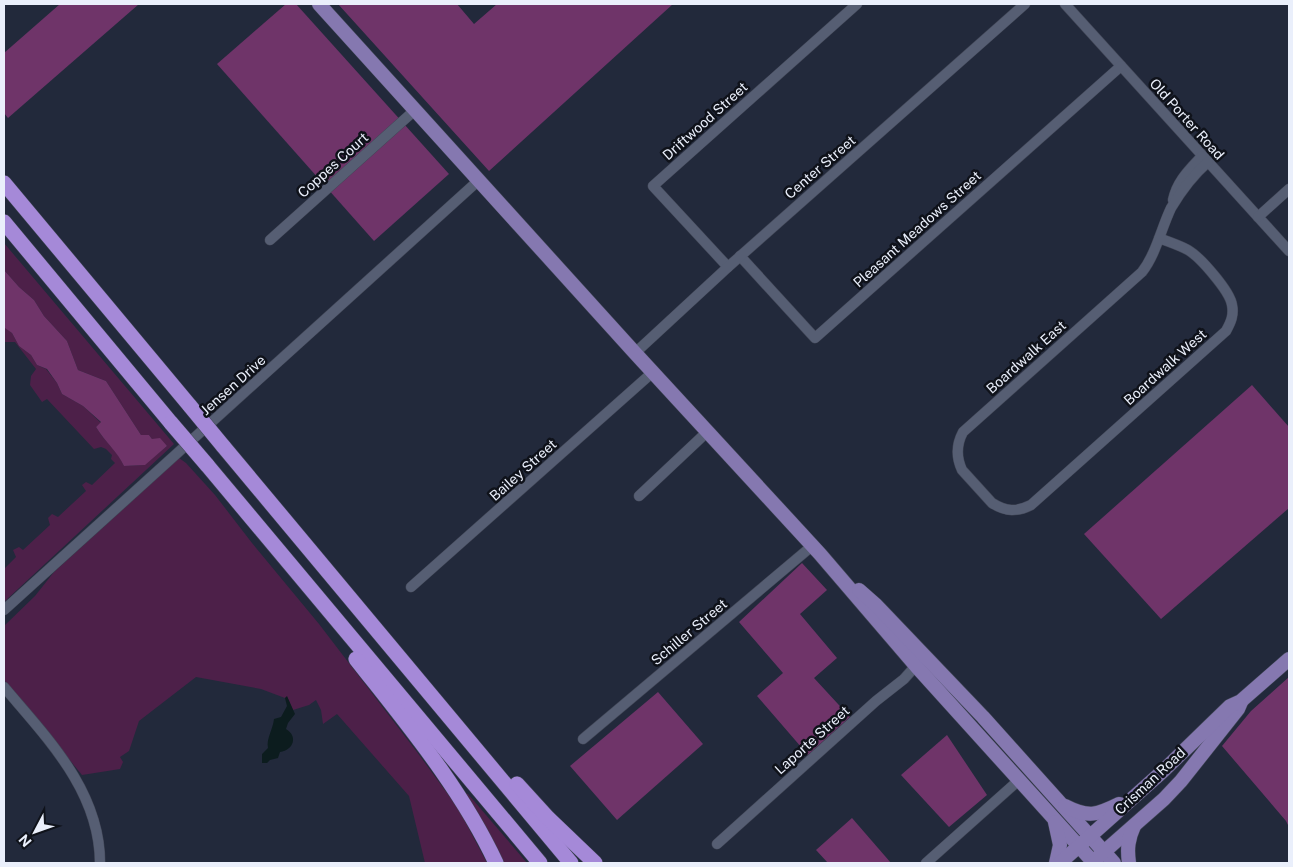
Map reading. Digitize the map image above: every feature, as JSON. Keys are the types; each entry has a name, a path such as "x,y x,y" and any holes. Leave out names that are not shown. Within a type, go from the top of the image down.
{"highway":[{"path":"4,183 571,863"},
{"path":"4,222 540,863"},
{"path":"220,481 264,546 335,632 445,775 475,820 496,863"},
{"path":"409,669 486,748 548,818 595,863"}],"main road":[{"path":"319,4 634,353 920,661 1019,780 1092,863"},
{"name":"Crisman Road","path":"1060,863 1136,796 1230,706 1241,701 1289,659"},
{"path":"920,661 983,717 1114,863"},
{"name":"Crisman Road","path":"1092,863 1164,799 1181,781 1238,709 1241,701"},
{"path":"1060,803 1077,812 1101,813 1136,796"},
{"path":"1054,819 1060,846 1056,863"},
{"path":"1129,863 1127,851 1128,838 1135,824"}],"street":[{"name":"Driftwood Street","path":"728,266 653,186 857,4"},
{"name":"Center Street","path":"634,353 728,266 1025,4"},
{"name":"Old Porter Road","path":"1065,4 1289,251"},
{"name":"Pleasant Meadows Street","path":"740,256 815,338 1121,66"},
{"name":"Coppes Court","path":"270,240 415,110"},
{"name":"Boardwalk East","path":"1023,509 1006,510 992,503 962,470 957,458 958,440 963,432 1142,272 1148,265 1172,208 1205,159"},
{"name":"Jensen Drive","path":"4,610 479,180"},
{"path":"1258,217 1289,189"},
{"name":"Boardwalk West","path":"1023,509 1037,500 1226,331 1233,314 1232,302 1228,293 1197,257 1159,238"},
{"name":"Bailey Street","path":"411,588 653,372"},
{"path":"639,496 708,432"},
{"name":"Schiller Street","path":"582,739 816,550"},
{"name":"Laporte Street","path":"717,844 876,701 904,679 920,661"},
{"path":"4,687 63,758 79,783 95,826 100,863"},
{"path":"926,863 1019,780"}],"shaded area":[{"path":"60,4 139,4 8,118 4,113 4,53"},
{"path":"286,4 296,4 449,174 374,241 217,64"},
{"path":"338,4 457,4 474,24 497,4 673,4 489,171"},
{"path":"4,243 174,444 4,602 4,569 16,557 13,550 19,547 23,550 50,525 48,518 52,514 58,517 86,491 82,485 86,482 92,485 115,463 111,459 112,455 106,449 101,447 94,449 47,399 42,402 30,385 31,376 36,369 15,342 4,342 4,326 12,333 19,346 31,355 37,365 46,369 57,383 62,394 83,406 101,423 96,427 124,466 144,465 167,446 152,439 149,435 141,435 106,381 78,370 67,341 44,316 34,300 4,270"},
{"path":"4,270 34,300 44,316 67,341 78,370 106,381 141,435 149,435 152,439 160,438 167,446 145,465 124,466 96,427 101,422 83,406 62,394 47,369 37,365 31,355 19,346 12,333 5,328"},
{"path":"1252,385 1289,427 1289,508 1161,619 1084,534"},
{"path":"179,458 186,463 215,495 319,624 417,752 458,808 487,863 425,863 409,796 337,714 323,724 321,710 316,700 309,705 293,710 287,697 285,698 261,689 196,677 139,721 129,751 120,757 123,762 120,769 82,775 4,680 4,626 35,596 54,572"},
{"path":"802,563 827,590 800,614 837,658 814,678 850,717 808,755 757,696 783,673 739,622"},
{"path":"1289,677 1289,827 1286,821 1222,746 1251,711"},
{"path":"658,692 703,744 617,820 570,766"},
{"path":"287,696 295,714 286,729 292,735 293,742 289,749 280,752 278,758 262,763 262,754 268,748 274,719 281,717 287,706 285,698"},
{"path":"947,735 987,795 949,827 901,775"},
{"path":"465,793 468,794 527,863 502,863"},
{"path":"852,818 891,863 828,863 816,850"}]}
